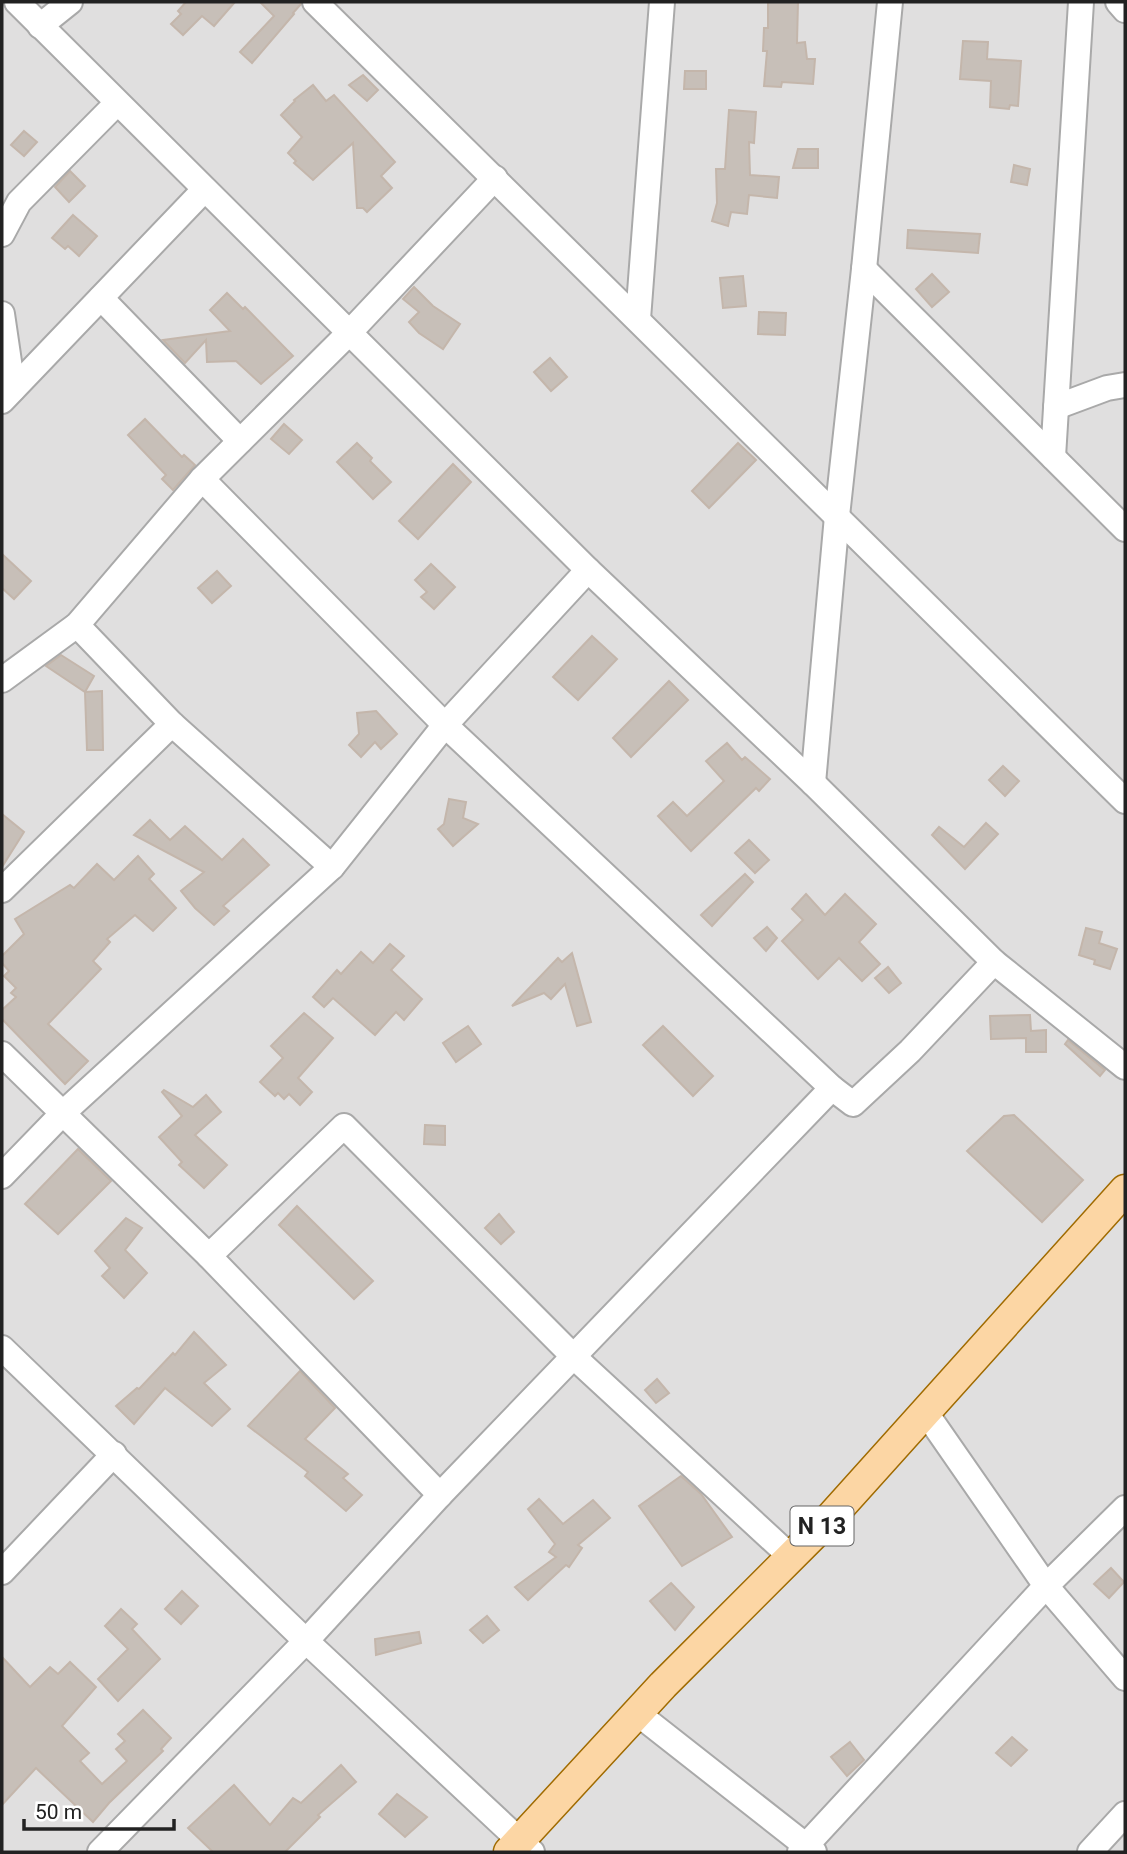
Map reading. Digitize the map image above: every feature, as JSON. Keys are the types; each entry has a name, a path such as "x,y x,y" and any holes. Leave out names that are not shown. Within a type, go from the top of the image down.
{"main road":[{"name":"N 13","path":"520,1848 636,1713 791,1557 926,1413 1125,1190"}],"street":[{"path":"16,2 589,570 813,783 994,961 1125,1067"},
{"path":"40,26 70,2"},
{"path":"315,2 1125,801"},
{"path":"638,319 662,2"},
{"path":"813,783 836,516 890,2"},
{"path":"1054,457 1081,2"},
{"path":"1118,2 1125,10"},
{"path":"2,234 19,202 117,103"},
{"path":"2,680 77,625 202,479 349,333 495,178"},
{"path":"8,395 204,190"},
{"path":"864,269 1125,529"},
{"path":"101,298 240,440"},
{"path":"2,314 8,395"},
{"path":"1056,407 1107,388 1125,385"},
{"path":"202,479 445,725 832,1088 853,1104 910,1051 994,961"},
{"path":"2,1176 63,1113 332,867 445,725 589,570"},
{"path":"77,625 172,724 332,867"},
{"path":"2,890 172,724"},
{"path":"2,1054 209,1256 440,1495"},
{"path":"100,1852 306,1641 440,1495 832,1088"},
{"path":"209,1256 344,1126 574,1357 791,1557"},
{"path":"2,1348 520,1848"},
{"path":"926,1413 1046,1586 1125,1678"},
{"path":"2,1572 114,1454"},
{"path":"636,1713 807,1850 1046,1586 1125,1508"},
{"path":"1090,1852 1125,1814"}],"shaded area":[{"path":"2,2 1125,2 1125,1852 2,1852"}],"building":[{"path":"186,2 235,2 214,26 202,16 183,35 171,24 181,14 178,11"},
{"path":"260,2 301,4 252,63 240,52 274,16"},
{"path":"768,2 798,2 797,43 805,42 807,59 815,59 813,84 782,82 781,87 764,86 767,51 763,51 764,28 768,28"},
{"path":"963,41 988,42 987,59 1021,61 1018,106 1010,105 1009,109 990,107 991,81 960,79"},
{"path":"685,71 706,71 706,89 684,89"},
{"path":"363,75 378,90 367,101 349,85"},
{"path":"313,85 326,101 334,95 395,162 381,176 392,188 367,212 363,208 357,208 353,143 313,180 294,163 296,161 288,153 302,137 281,115"},
{"path":"729,110 756,112 754,143 749,142 750,175 779,177 777,198 749,195 747,214 731,212 728,226 712,221 717,203 716,169 725,169"},
{"path":"24,131 37,142 24,156 11,145"},
{"path":"798,149 818,149 818,168 793,168"},
{"path":"1014,165 1030,169 1027,185 1011,182"},
{"path":"70,171 85,186 69,202 55,187"},
{"path":"73,215 97,236 79,256 68,246 65,249 52,238"},
{"path":"908,230 980,234 978,253 907,248"},
{"path":"932,274 949,292 932,307 916,289"},
{"path":"743,276 746,306 723,308 720,278"},
{"path":"414,287 433,306 460,324 443,349 419,333 409,322 419,312 403,299"},
{"path":"227,293 243,309 245,307 293,356 261,384 236,361 207,362 206,340 185,363 163,340 230,331 210,310"},
{"path":"759,312 786,313 785,335 758,334"},
{"path":"550,358 567,377 551,391 534,372"},
{"path":"145,419 182,457 184,455 195,465 173,490 162,479 166,475 128,435"},
{"path":"284,424 302,440 289,454 271,439"},
{"path":"357,443 391,482 373,499 337,462"},
{"path":"738,443 756,460 709,508 692,491"},
{"path":"453,464 471,482 418,539 399,521"},
{"path":"2,554 31,581 14,599 2,588"},
{"path":"431,564 455,587 434,609 421,597 427,592 415,580"},
{"path":"217,571 231,586 212,603 198,588"},
{"path":"592,636 617,659 578,700 553,677"},
{"path":"61,655 94,676 85,692 46,666"},
{"path":"669,681 688,700 631,757 613,738"},
{"path":"102,691 103,750 87,750 85,692"},
{"path":"376,711 397,734 381,749 375,742 361,757 349,745 359,734 357,713"},
{"path":"727,743 742,760 745,757 770,779 759,791 756,788 691,851 658,816 673,802 687,816 724,781 706,761"},
{"path":"1003,766 1019,781 1005,796 989,780"},
{"path":"449,799 466,802 463,818 478,824 453,846 438,829 444,824"},
{"path":"2,814 24,832 2,867"},
{"path":"150,820 170,840 185,826 222,860 243,839 269,865 223,906 229,911 214,925 181,891 204,872 134,835"},
{"path":"986,823 998,834 965,869 932,835 939,827 964,847"},
{"path":"749,840 769,860 755,873 735,853"},
{"path":"138,856 154,874 149,879 176,908 153,931 135,915 107,939 110,942 93,961 101,969 48,1024 88,1061 65,1084 2,1019 2,1010 16,997 11,993 16,988 4,976 9,971 2,963 2,956 24,934 15,919 70,885 74,888 97,864 114,880"},
{"path":"745,874 753,882 712,926 701,915"},
{"path":"806,894 825,915 845,894 876,924 859,942 880,964 862,981 839,958 818,979 782,941 803,920 792,909"},
{"path":"767,927 777,938 766,951 754,938"},
{"path":"1086,928 1102,932 1099,943 1117,949 1110,969 1079,955"},
{"path":"390,944 404,956 391,970 422,999 404,1020 396,1012 375,1035 333,998 324,1007 313,997 337,970 341,974 361,952 373,963"},
{"path":"572,953 591,1022 577,1026 565,984 551,999 544,993 512,1006 558,958 562,962"},
{"path":"888,967 901,983 889,993 875,978"},
{"path":"304,1013 333,1038 298,1078 312,1092 300,1105 289,1094 284,1099 278,1093 275,1096 260,1082 283,1058 271,1046"},
{"path":"1030,1015 1031,1031 1046,1030 1046,1052 1026,1052 1026,1038 991,1039 990,1016"},
{"path":"468,1026 481,1044 456,1062 443,1043"},
{"path":"663,1026 713,1076 693,1096 643,1045"},
{"path":"1068,1040 1105,1070 1100,1076 1065,1044"},
{"path":"164,1090 193,1107 206,1095 221,1112 195,1135 227,1165 204,1188 179,1165 182,1162 159,1137 182,1116 162,1092"},
{"path":"1014,1115 1083,1180 1042,1222 967,1151 1004,1116"},
{"path":"425,1125 445,1126 445,1145 424,1144"},
{"path":"78,1149 111,1181 58,1234 25,1204"},
{"path":"297,1206 373,1281 354,1299 279,1225"},
{"path":"499,1214 514,1232 501,1244 485,1228"},
{"path":"126,1218 142,1228 125,1250 147,1273 124,1298 102,1276 110,1268 95,1251"},
{"path":"194,1332 226,1365 204,1383 230,1409 212,1426 165,1388 134,1424 116,1406 139,1389 173,1353 175,1355"},
{"path":"300,1371 335,1408 305,1439 348,1474 343,1478 362,1495 346,1511 305,1476 308,1472 248,1426"},
{"path":"657,1379 669,1393 656,1403 645,1390"},
{"path":"681,1476 701,1494 732,1537 682,1566 639,1506"},
{"path":"539,1499 563,1524 593,1500 610,1518 578,1545 582,1548 569,1567 566,1565 528,1600 515,1587 556,1557 549,1552 555,1544 528,1509"},
{"path":"1111,1568 1124,1582 1109,1598 1094,1584"},
{"path":"671,1583 694,1607 675,1630 650,1601"},
{"path":"182,1591 198,1606 181,1624 165,1609"},
{"path":"121,1609 137,1624 132,1629 160,1659 118,1701 98,1679 128,1649 105,1626"},
{"path":"487,1616 499,1630 483,1643 470,1630"},
{"path":"419,1632 421,1643 376,1655 375,1639"},
{"path":"2,1657 30,1687 50,1667 58,1674 70,1662 96,1687 62,1726 89,1753 80,1761 102,1784 127,1761 116,1749 125,1741 118,1734 143,1710 171,1738 161,1749 163,1751 93,1822 36,1768 2,1805"},
{"path":"1012,1737 1027,1750 1011,1766 996,1753"},
{"path":"850,1742 864,1760 847,1776 831,1757"},
{"path":"341,1765 356,1782 318,1815 320,1817 285,1852 213,1852 188,1828 234,1785 270,1825 293,1798 301,1803"},
{"path":"397,1794 427,1817 405,1837 379,1814"}]}
